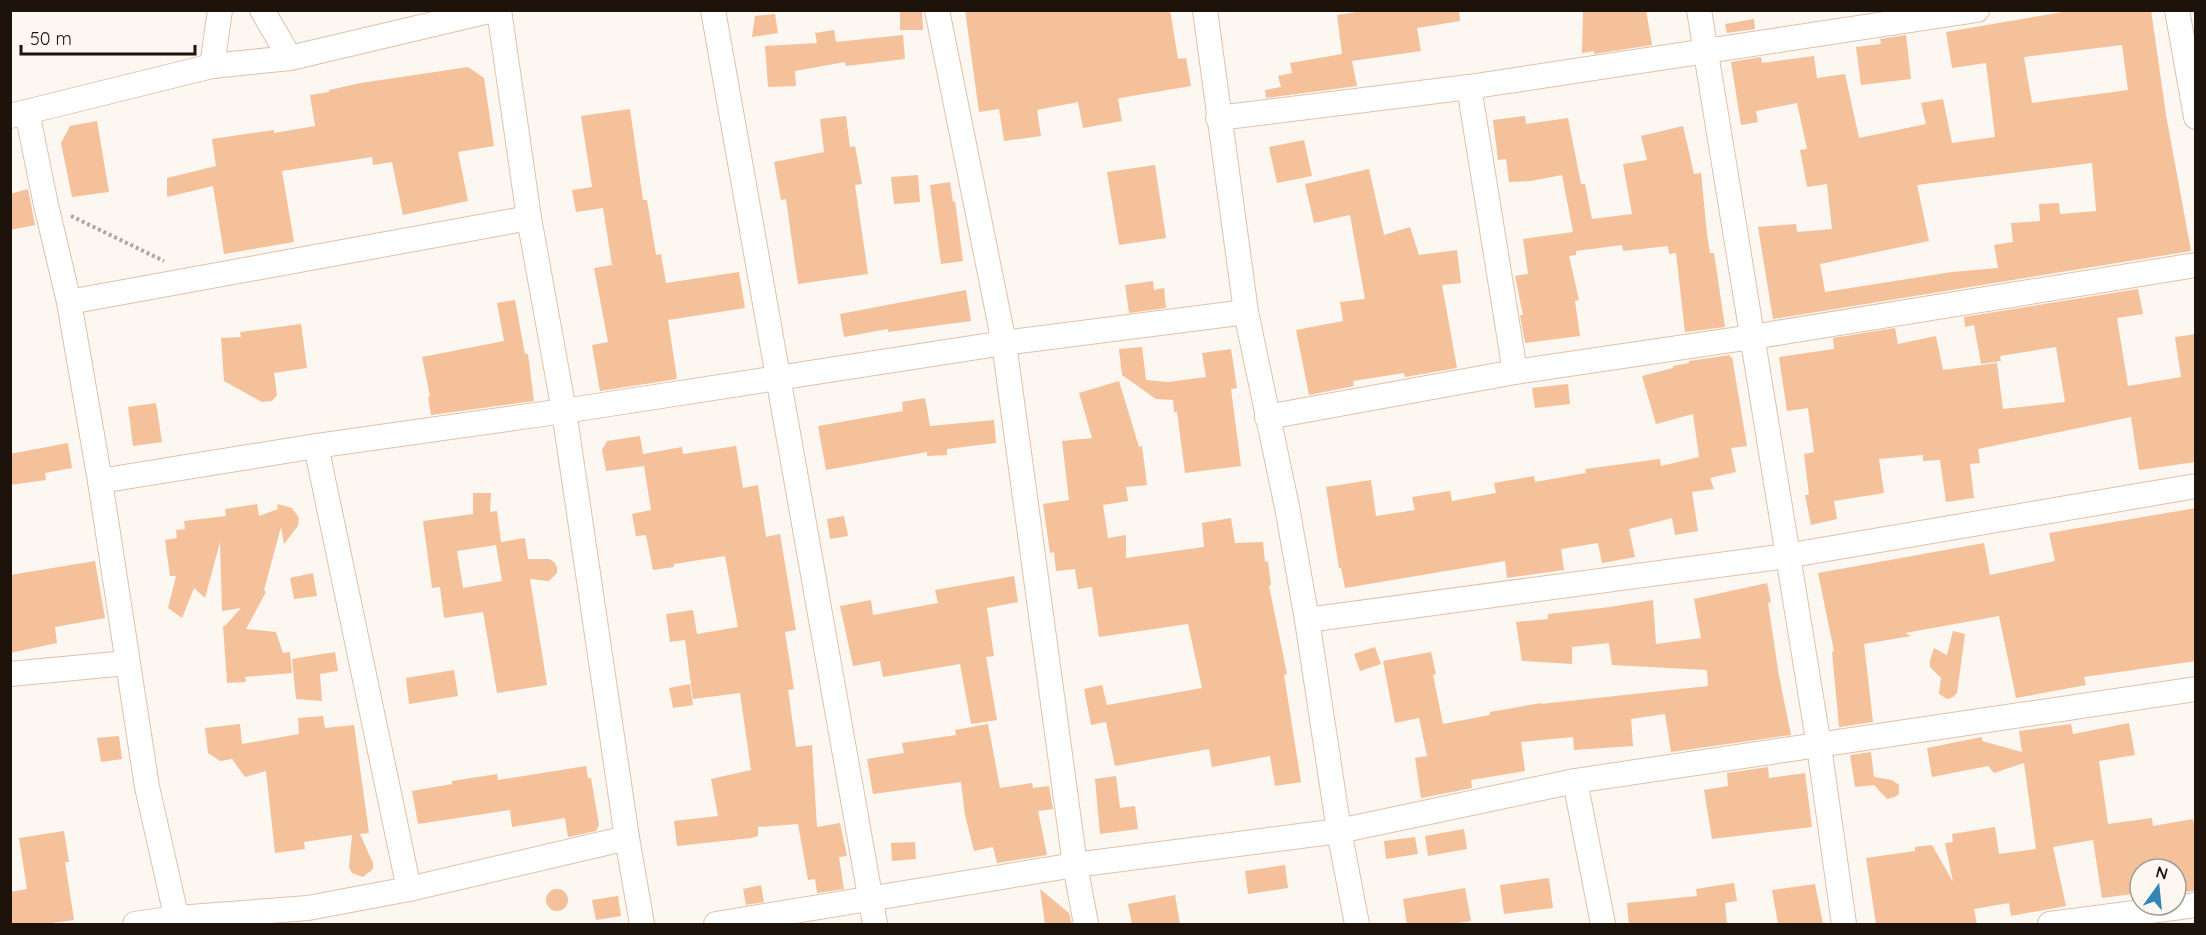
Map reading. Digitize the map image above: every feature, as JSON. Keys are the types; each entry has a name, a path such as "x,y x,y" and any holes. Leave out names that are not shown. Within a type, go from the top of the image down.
{"street":[{"path":"212,66 220,10"},
{"path":"262,10 290,58"},
{"path":"177,921 147,787 100,481 69,302 46,205 19,114 212,66 290,58 493,10"},
{"path":"499,10 528,218 564,411 627,838 642,924"},
{"path":"713,10 780,377 875,924"},
{"path":"937,10 1004,343 1075,865 1086,924"},
{"path":"1205,10 1246,312 1287,507 1307,620 1339,831 1357,924"},
{"path":"1699,10 1786,556 1819,746 1844,924"},
{"path":"1218,118 1468,87 1705,53 1977,10"},
{"path":"2177,10 2196,117"},
{"path":"1468,87 1515,372"},
{"path":"69,302 528,218"},
{"path":"1267,417 1515,372 1752,337 2196,265"},
{"path":"100,481 316,446 564,411 1004,343 1246,312"},
{"path":"316,446 410,889"},
{"path":"1307,620 1786,556 2196,486"},
{"path":"10,674 127,663"},
{"path":"716,924 1075,865 1339,831 1575,781 2196,689"},
{"path":"1575,781 1603,924"},
{"path":"135,924 309,916 410,889 627,838"},
{"path":"2050,924 2196,905"}],"path":[{"path":"46,205 199,278"}],"building":[{"path":"900,10 922,10 923,30 900,30"},
{"path":"965,10 1170,10 1178,59 1186,58 1191,86 1120,98 1118,99 1122,121 1083,128 1078,102 1037,110 1041,136 1004,141 999,109 979,112"},
{"path":"1370,10 1459,10 1460,21 1417,28 1421,51 1352,61 1357,86 1266,98 1265,90 1281,87 1278,76 1292,73 1290,63 1342,54 1337,15"},
{"path":"1583,10 1646,10 1652,45 1594,54 1594,51 1582,53"},
{"path":"2074,10 2151,10 2166,115 2191,251 1773,319 1758,227 1796,224 1797,232 1832,229 1827,184 1807,187 1800,150 1807,149 1797,103 1756,111 1758,122 1741,125 1731,62 1761,57 1762,63 1814,56 1817,78 1845,74 1859,138 1926,124 1921,103 1943,99 1952,143 1995,137 1986,63 1952,68 1946,32","holes":["2122,45 2128,90 2032,103 2024,57","2092,163 2096,211 2060,214 2059,203 2039,204 2040,221 2011,223 2013,242 1994,245 1998,268 1952,272 1825,292 1820,264 1929,241 1917,185"]},
{"path":"775,14 778,33 752,37 755,16"},
{"path":"1754,19 1755,29 1727,33 1725,24"},
{"path":"834,30 836,42 903,35 905,59 846,66 845,62 795,71 796,86 768,87 765,46 817,43 815,33"},
{"path":"1906,35 1911,79 1861,85 1856,47 1881,44 1880,39"},
{"path":"468,67 484,78 494,146 458,152 468,201 403,215 392,162 373,165 372,157 282,171 294,242 224,254 213,186 167,197 167,178 216,166 212,139 274,130 274,133 315,126 310,95 361,83"},
{"path":"630,109 643,200 647,200 656,255 661,254 666,283 739,272 745,308 668,320 677,379 600,391 592,345 608,342 594,268 612,265 603,208 576,212 572,190 592,187 581,116"},
{"path":"846,116 850,147 855,146 862,184 855,185 868,274 798,284 786,199 781,200 774,162 824,152 820,119"},
{"path":"1525,116 1526,124 1568,118 1581,184 1585,184 1592,219 1632,214 1623,164 1647,160 1641,136 1683,126 1694,174 1701,173 1707,234 1710,253 1714,253 1725,327 1685,332 1676,253 1669,254 1668,246 1623,251 1622,245 1576,251 1576,255 1569,256 1579,300 1575,301 1580,336 1525,343 1520,315 1523,315 1515,276 1528,274 1523,239 1573,232 1562,175 1531,181 1509,182 1506,159 1498,160 1493,120"},
{"path":"97,121 109,192 72,197 61,143 70,126"},
{"path":"1304,140 1312,176 1277,183 1269,147"},
{"path":"1155,165 1166,238 1119,245 1107,172"},
{"path":"1369,169 1384,235 1410,227 1419,255 1457,250 1461,283 1442,285 1457,368 1405,377 1404,373 1353,381 1354,386 1309,395 1296,330 1343,321 1340,302 1365,299 1350,215 1314,223 1305,184"},
{"path":"918,175 920,202 894,204 891,177"},
{"path":"950,182 953,202 955,201 963,261 941,264 930,185"},
{"path":"28,189 35,225 10,230 10,194"},
{"path":"1153,281 1154,290 1164,288 1166,308 1129,313 1125,285"},
{"path":"2138,289 2143,314 2117,318 2128,386 2181,377 2175,337 2196,334 2196,462 2139,470 2131,417 1978,449 1980,463 1970,464 1974,498 1946,502 1940,460 1923,461 1923,455 1879,459 1884,493 1834,501 1837,519 1811,525 1805,495 1809,495 1804,454 1814,452 1808,408 1787,411 1779,357 1834,349 1833,338 1895,328 1898,344 1936,336 1943,370 1997,363 2003,409 2065,402 2056,347 2000,356 2001,361 1981,364 1974,325 1965,327 1964,317"},
{"path":"966,290 971,321 888,332 888,329 844,337 840,314"},
{"path":"515,300 525,354 528,354 534,401 431,415 428,397 430,396 422,357 504,341 497,303"},
{"path":"301,324 307,368 274,373 277,395 272,401 262,402 224,381 221,338 241,337 240,332"},
{"path":"1142,347 1146,380 1168,382 1206,377 1202,353 1231,349 1237,388 1231,389 1241,466 1185,473 1177,412 1174,412 1173,400 1156,399 1122,375 1119,349"},
{"path":"1730,355 1747,446 1731,448 1736,472 1710,478 1714,489 1692,492 1698,531 1675,535 1672,518 1629,529 1635,557 1602,563 1598,543 1561,549 1564,570 1507,578 1505,561 1345,588 1341,568 1339,568 1326,487 1371,480 1376,516 1415,510 1412,497 1450,491 1452,501 1496,493 1494,483 1534,476 1535,482 1586,473 1585,469 1660,459 1661,466 1699,457 1693,414 1656,424 1642,376 1689,363 1689,361"},
{"path":"1119,381 1139,447 1142,446 1147,485 1126,487 1128,501 1103,505 1108,538 1126,535 1126,558 1204,547 1202,523 1231,518 1235,543 1263,542 1265,562 1268,561 1271,585 1269,586 1287,674 1284,675 1301,782 1275,786 1270,756 1212,767 1209,749 1115,766 1106,722 1091,725 1084,689 1102,685 1107,705 1202,688 1188,624 1099,637 1092,587 1078,589 1075,569 1056,571 1054,552 1050,553 1043,504 1069,500 1062,441 1092,438 1079,393"},
{"path":"1568,384 1570,404 1535,408 1532,388"},
{"path":"925,398 930,426 994,420 996,443 947,449 947,455 927,456 927,452 826,470 818,426 903,411 902,402"},
{"path":"156,403 162,442 133,446 128,407"},
{"path":"640,436 643,454 682,447 683,454 736,446 743,488 758,485 766,537 780,534 796,630 785,632 794,689 788,690 796,747 812,745 817,827 840,823 847,856 839,857 844,889 817,893 815,879 808,880 798,824 758,827 758,836 751,838 677,846 674,821 718,816 711,779 751,770 740,693 693,699 685,640 670,642 666,614 693,610 697,634 738,627 725,556 674,564 674,567 653,570 646,535 636,536 632,514 651,510 644,466 606,471 602,450 607,441"},
{"path":"68,443 72,468 45,473 46,480 10,485 10,454"},
{"path":"473,493 491,493 490,512 497,511 501,542 525,538 528,559 549,559 557,567 557,573 549,581 530,579 547,685 497,693 483,612 444,618 440,587 432,588 423,521 473,514","holes":["496,545 502,581 463,588 457,551"]},
{"path":"257,504 259,516 278,509 277,504 292,508 299,518 298,526 284,544 281,527 264,590 266,592 246,629 276,632 283,653 290,652 292,673 245,677 246,682 227,683 223,626 241,608 222,611 220,542 205,598 194,588 182,618 168,608 176,576 170,576 165,540 177,538 176,530 185,529 184,521 226,516 225,509"},
{"path":"2196,508 2196,661 2084,677 2086,685 2016,698 1999,616 1905,633 1911,636 1864,644 1873,722 1839,727 1832,652 1834,651 1818,573 1984,543 1990,575 2055,561 2049,533"},
{"path":"844,516 848,536 830,539 827,519"},
{"path":"95,561 105,618 55,627 57,643 10,653 10,575"},
{"path":"313,573 317,596 294,599 290,578"},
{"path":"1014,576 1018,602 987,608 994,656 986,657 997,720 971,724 960,664 883,677 880,661 853,666 840,606 871,600 873,615 938,603 935,590"},
{"path":"1767,583 1779,676 1791,735 1671,752 1665,714 1631,719 1633,746 1574,750 1573,737 1521,742 1525,771 1471,780 1472,788 1421,798 1415,758 1427,756 1419,718 1395,723 1383,661 1431,652 1436,674 1433,675 1443,724 1490,715 1490,712 1541,703 1708,686 1707,670 1612,665 1609,643 1572,647 1572,664 1522,661 1516,622 1548,619 1548,614 1653,600 1656,644 1701,638 1694,599"},
{"path":"1953,631 1965,634 1957,693 1947,699 1939,694 1941,678 1930,667 1930,660 1934,648 1947,655"},
{"path":"1375,647 1381,664 1360,671 1354,654"},
{"path":"335,652 338,671 320,674 322,701 296,699 292,659"},
{"path":"454,670 458,696 409,704 406,678"},
{"path":"690,684 693,705 673,708 669,688"},
{"path":"323,716 325,728 354,725 369,833 360,834 373,863 373,869 363,877 352,873 349,867 352,835 304,842 305,849 275,853 266,771 245,777 232,759 220,761 208,753 205,728 240,724 242,744 299,734 298,718"},
{"path":"2129,723 2135,755 2099,761 2108,824 2152,818 2153,826 2193,819 2196,835 2196,891 2188,892 2188,857 2128,857 2128,895 2102,898 2093,840 2053,847 2066,906 2011,916 2009,903 1974,909 1977,924 1876,924 1866,858 1915,851 1915,847 1932,845 1953,882 1945,843 1953,842 1952,834 1995,827 1999,854 2036,849 2024,763 1994,773 1988,766 1932,777 1927,748 1982,737 1982,741 2022,752 2019,731 2071,724 2073,734"},
{"path":"988,724 1000,788 1032,783 1033,788 1049,786 1053,809 1038,811 1047,855 997,863 993,847 974,851 965,815 961,782 873,794 867,759 904,753 902,743 956,735 955,730"},
{"path":"119,736 122,759 101,762 97,738"},
{"path":"1871,752 1874,777 1892,780 1899,785 1899,794 1895,797 1887,799 1874,785 1855,787 1850,755"},
{"path":"586,766 588,778 591,778 599,825 596,831 568,837 565,818 512,827 510,810 418,824 412,791 452,784 452,781 497,774 498,780"},
{"path":"1768,767 1769,778 1805,773 1812,827 1712,839 1704,790 1728,786 1727,773"},
{"path":"1116,776 1120,808 1135,806 1138,829 1100,834 1095,779"},
{"path":"1464,829 1467,849 1428,856 1425,836"},
{"path":"64,831 69,862 65,862 74,920 44,924 10,924 10,892 27,889 19,838"},
{"path":"1415,837 1418,854 1386,859 1384,841"},
{"path":"915,842 916,859 892,861 891,843"},
{"path":"1285,865 1288,888 1248,894 1245,871"},
{"path":"1549,878 1553,908 1504,914 1500,885"},
{"path":"1734,883 1737,901 1725,903 1727,924 1629,924 1627,903 1697,896 1696,889"},
{"path":"1815,884 1823,924 1778,924 1772,890"},
{"path":"761,885 764,902 746,905 743,889"},
{"path":"1465,888 1471,921 1452,924 1407,924 1403,899"},
{"path":"557,889 565,892 568,900 565,908 557,911 549,908 546,900 549,892"},
{"path":"1040,889 1069,913 1072,924 1045,924"},
{"path":"1175,895 1180,924 1132,924 1128,904"},
{"path":"618,896 621,916 596,920 592,900"}]}
